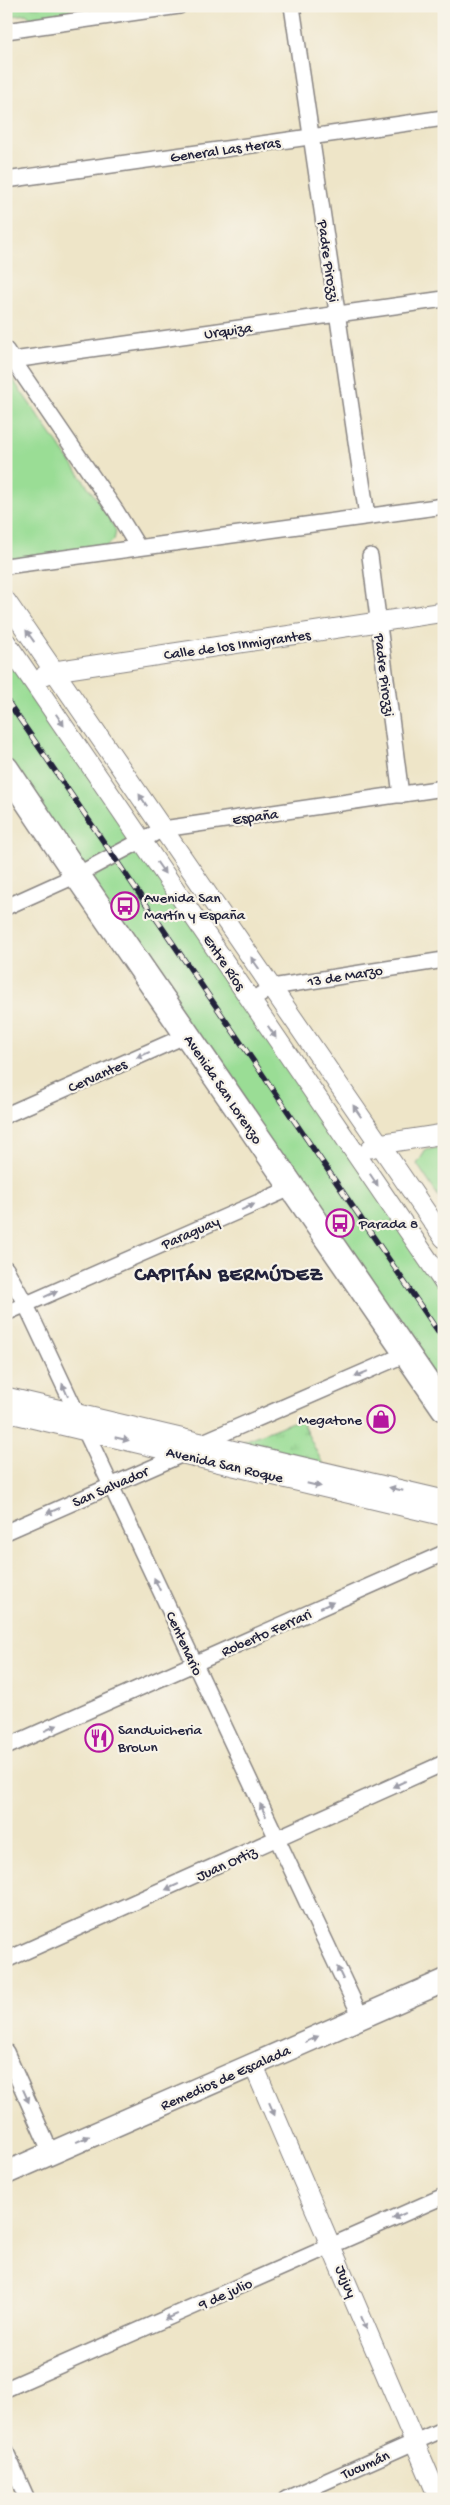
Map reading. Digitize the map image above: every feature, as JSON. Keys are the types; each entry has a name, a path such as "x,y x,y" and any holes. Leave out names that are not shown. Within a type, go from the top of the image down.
{"main road":[{"name":"Avenida San Lorenzo","path":"6,769 77,876 444,1408"},
{"name":"Remedios de Escalada","path":"6,2173 444,1981"}],"street":[{"path":"6,31 178,6"},
{"name":"Padre Pirozzi","path":"292,6 367,516"},
{"name":"General Las Heras","path":"6,180 444,118"},
{"name":"Urquiza","path":"10,355 337,315 444,299"},
{"path":"10,355 116,511 138,547"},
{"path":"6,566 444,506"},
{"name":"Padre Pirozzi","path":"370,556 400,794"},
{"name":"Entre Ríos","path":"6,601 444,1238"},
{"name":"Calle de los Inmigrantes","path":"32,680 55,671 444,612"},
{"name":"Entre Ríos","path":"6,642 444,1283"},
{"name":"España","path":"6,907 77,876 164,829 444,788"},
{"name":"13 de Marzo","path":"251,1001 272,987 444,960"},
{"name":"Cervantes","path":"6,1116 187,1036"},
{"path":"357,1156 379,1144 444,1134"},
{"name":"Paraguay","path":"6,1313 291,1188"},
{"name":"Centenario","path":"6,1269 26,1305 361,2017"},
{"name":"San Salvador","path":"6,1532 184,1454 200,1443 406,1354"},
{"name":"Avenida San Roque","path":"6,1397 81,1423 184,1454 444,1516"},
{"name":"Avenida San Roque","path":"6,1412 200,1443 444,1500"},
{"name":"Roberto Ferrari","path":"6,1748 444,1554"},
{"name":"Juan Ortiz","path":"6,1960 277,1840 444,1763"},
{"path":"6,2052 51,2153"},
{"name":"Jujuy","path":"253,2064 439,2499"},
{"name":"9 de julio","path":"6,2389 444,2196"},
{"name":"Tucumán","path":"286,2499 444,2430"},
{"path":"6,2452 27,2499"}],"green space":[{"path":"6,6 81,6 71,8 67,15 33,20 26,14 6,17"},
{"path":"6,370 105,511 116,531 114,540 106,547 6,562"},
{"path":"6,642 444,1283 444,1408 6,769"},
{"path":"444,1147 444,1205 417,1164 426,1150"},
{"path":"300,1419 325,1468 239,1443"}],"railway":[{"path":"6,699 444,1340"}],"place":[{"name":"Avenida San Martín y España","path":"125,906"},
{"name":"Parada 8","path":"340,1223"},
{"name":"Megatone","path":"381,1419"},
{"name":"Sandwicheria Brown","path":"99,1738"}],"district":[{"name":"CAPITÁN BERMÚDEZ","path":"229,1273"}]}
